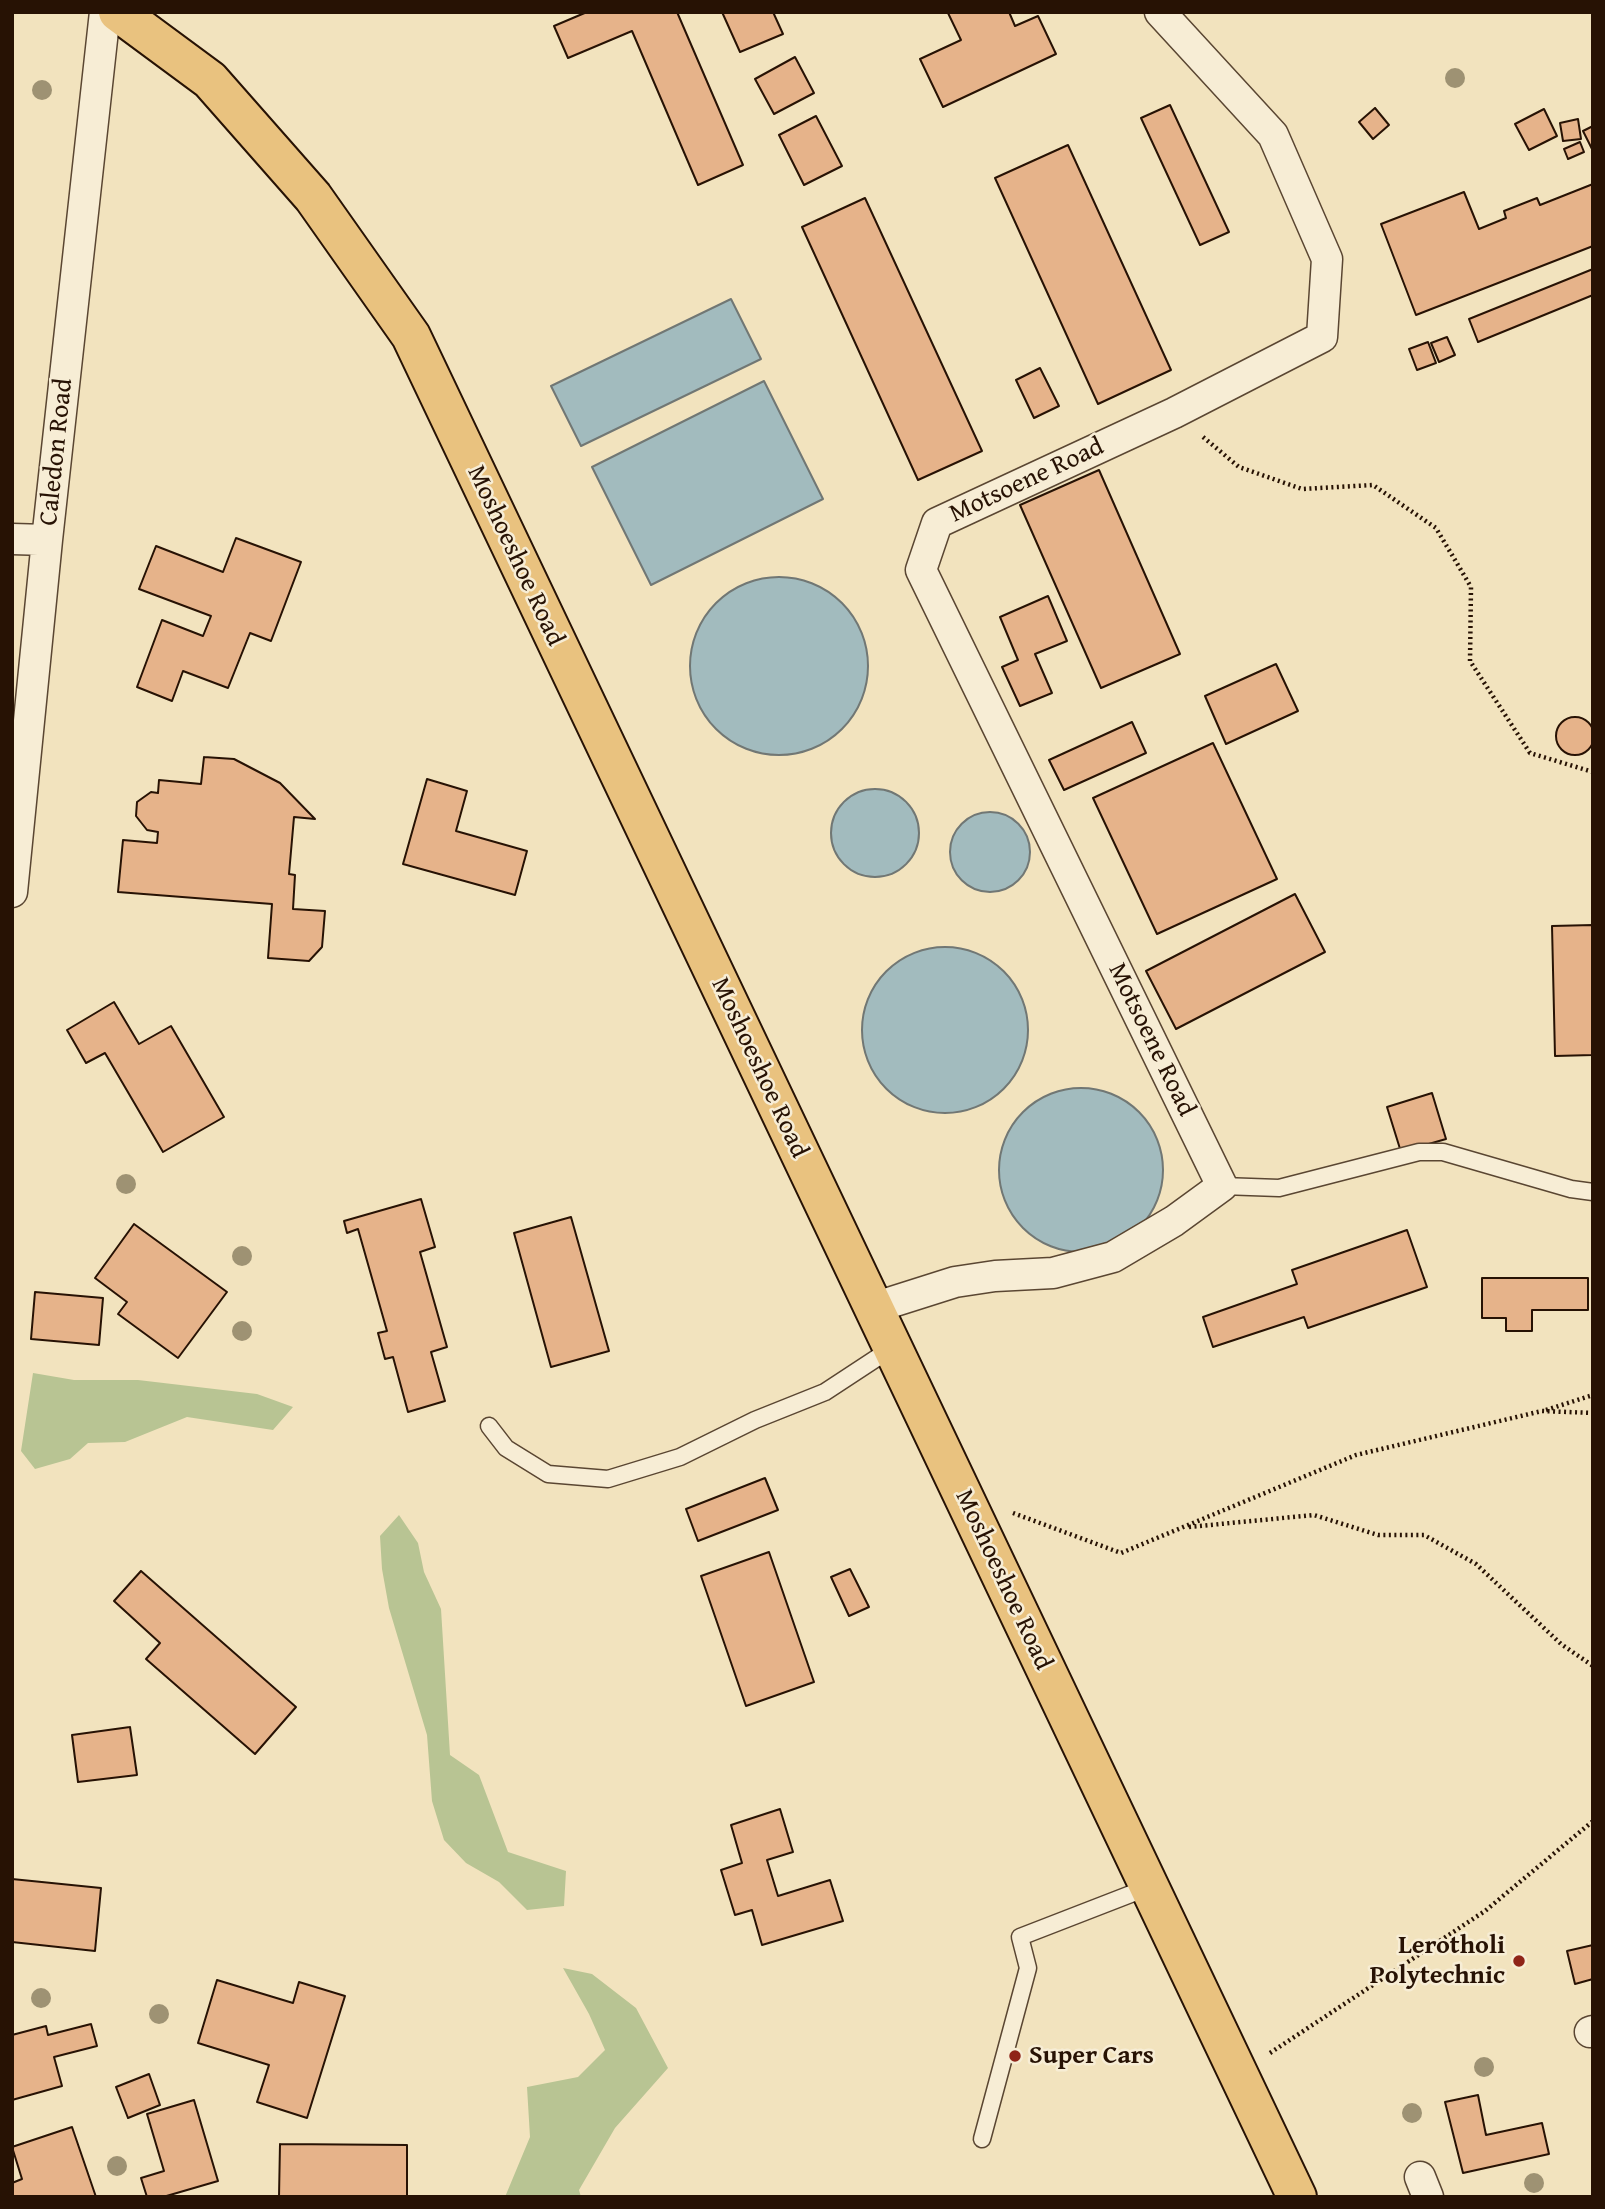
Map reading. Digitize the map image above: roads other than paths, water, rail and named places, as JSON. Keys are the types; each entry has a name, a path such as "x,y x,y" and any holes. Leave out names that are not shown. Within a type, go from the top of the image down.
{"main road":[{"name":"Moshoeshoe Road","path":"118,12 210,80 313,197 411,336 1297,2197"}],"street":[{"name":"Caledon Road","path":"12,892 47,540 105,12"},
{"name":"Motsoene Road","path":"1160,12 1273,135 1327,259 1322,337 1174,413 937,523 920,570 1222,1186"},
{"path":"12,539 47,540"},
{"path":"873,1308 955,1282 995,1276 1053,1273 1113,1257 1174,1221 1222,1186"}],"lane":[{"path":"1222,1186 1279,1188 1419,1152 1443,1152 1571,1189 1593,1192"},
{"path":"489,1426 506,1448 548,1474 608,1479 680,1457 755,1420 825,1392 892,1348"},
{"path":"982,2139 1028,1968 1020,1937 1149,1887"}],"water":[{"path":"731,299 761,359 581,446 551,386"},
{"path":"764,381 823,499 651,585 592,467"},
{"path":"779,577 813,584 842,603 861,632 868,666 861,700 842,729 813,748 779,755 745,748 716,729 697,700 690,666 697,632 716,603 745,584"},
{"path":"875,789 892,792 906,802 916,816 919,833 916,850 906,864 892,874 875,877 858,874 844,864 834,850 831,833 834,816 844,802 858,792"},
{"path":"982,812 998,812 1012,819 1023,830 1030,844 1027,867 1012,885 998,892 982,892 968,885 957,874 950,860 950,844 957,830 968,819"},
{"path":"945,947 977,954 991,961 1003,972 1014,984 1021,998 1028,1030 1021,1062 1014,1076 1003,1088 991,1099 977,1106 945,1113 913,1106 899,1099 887,1088 876,1076 869,1062 862,1030 869,998 876,984 887,972 899,961 913,954"},
{"path":"1081,1088 1112,1094 1139,1112 1157,1139 1163,1170 1157,1201 1139,1228 1112,1246 1081,1252 1050,1246 1023,1228 1005,1201 999,1170 1005,1139 1023,1112 1050,1094"}],"place":[{"name":"Lerotholi Polytechnic","path":"1519,1961"},
{"name":"Super Cars","path":"1015,2056"}]}
